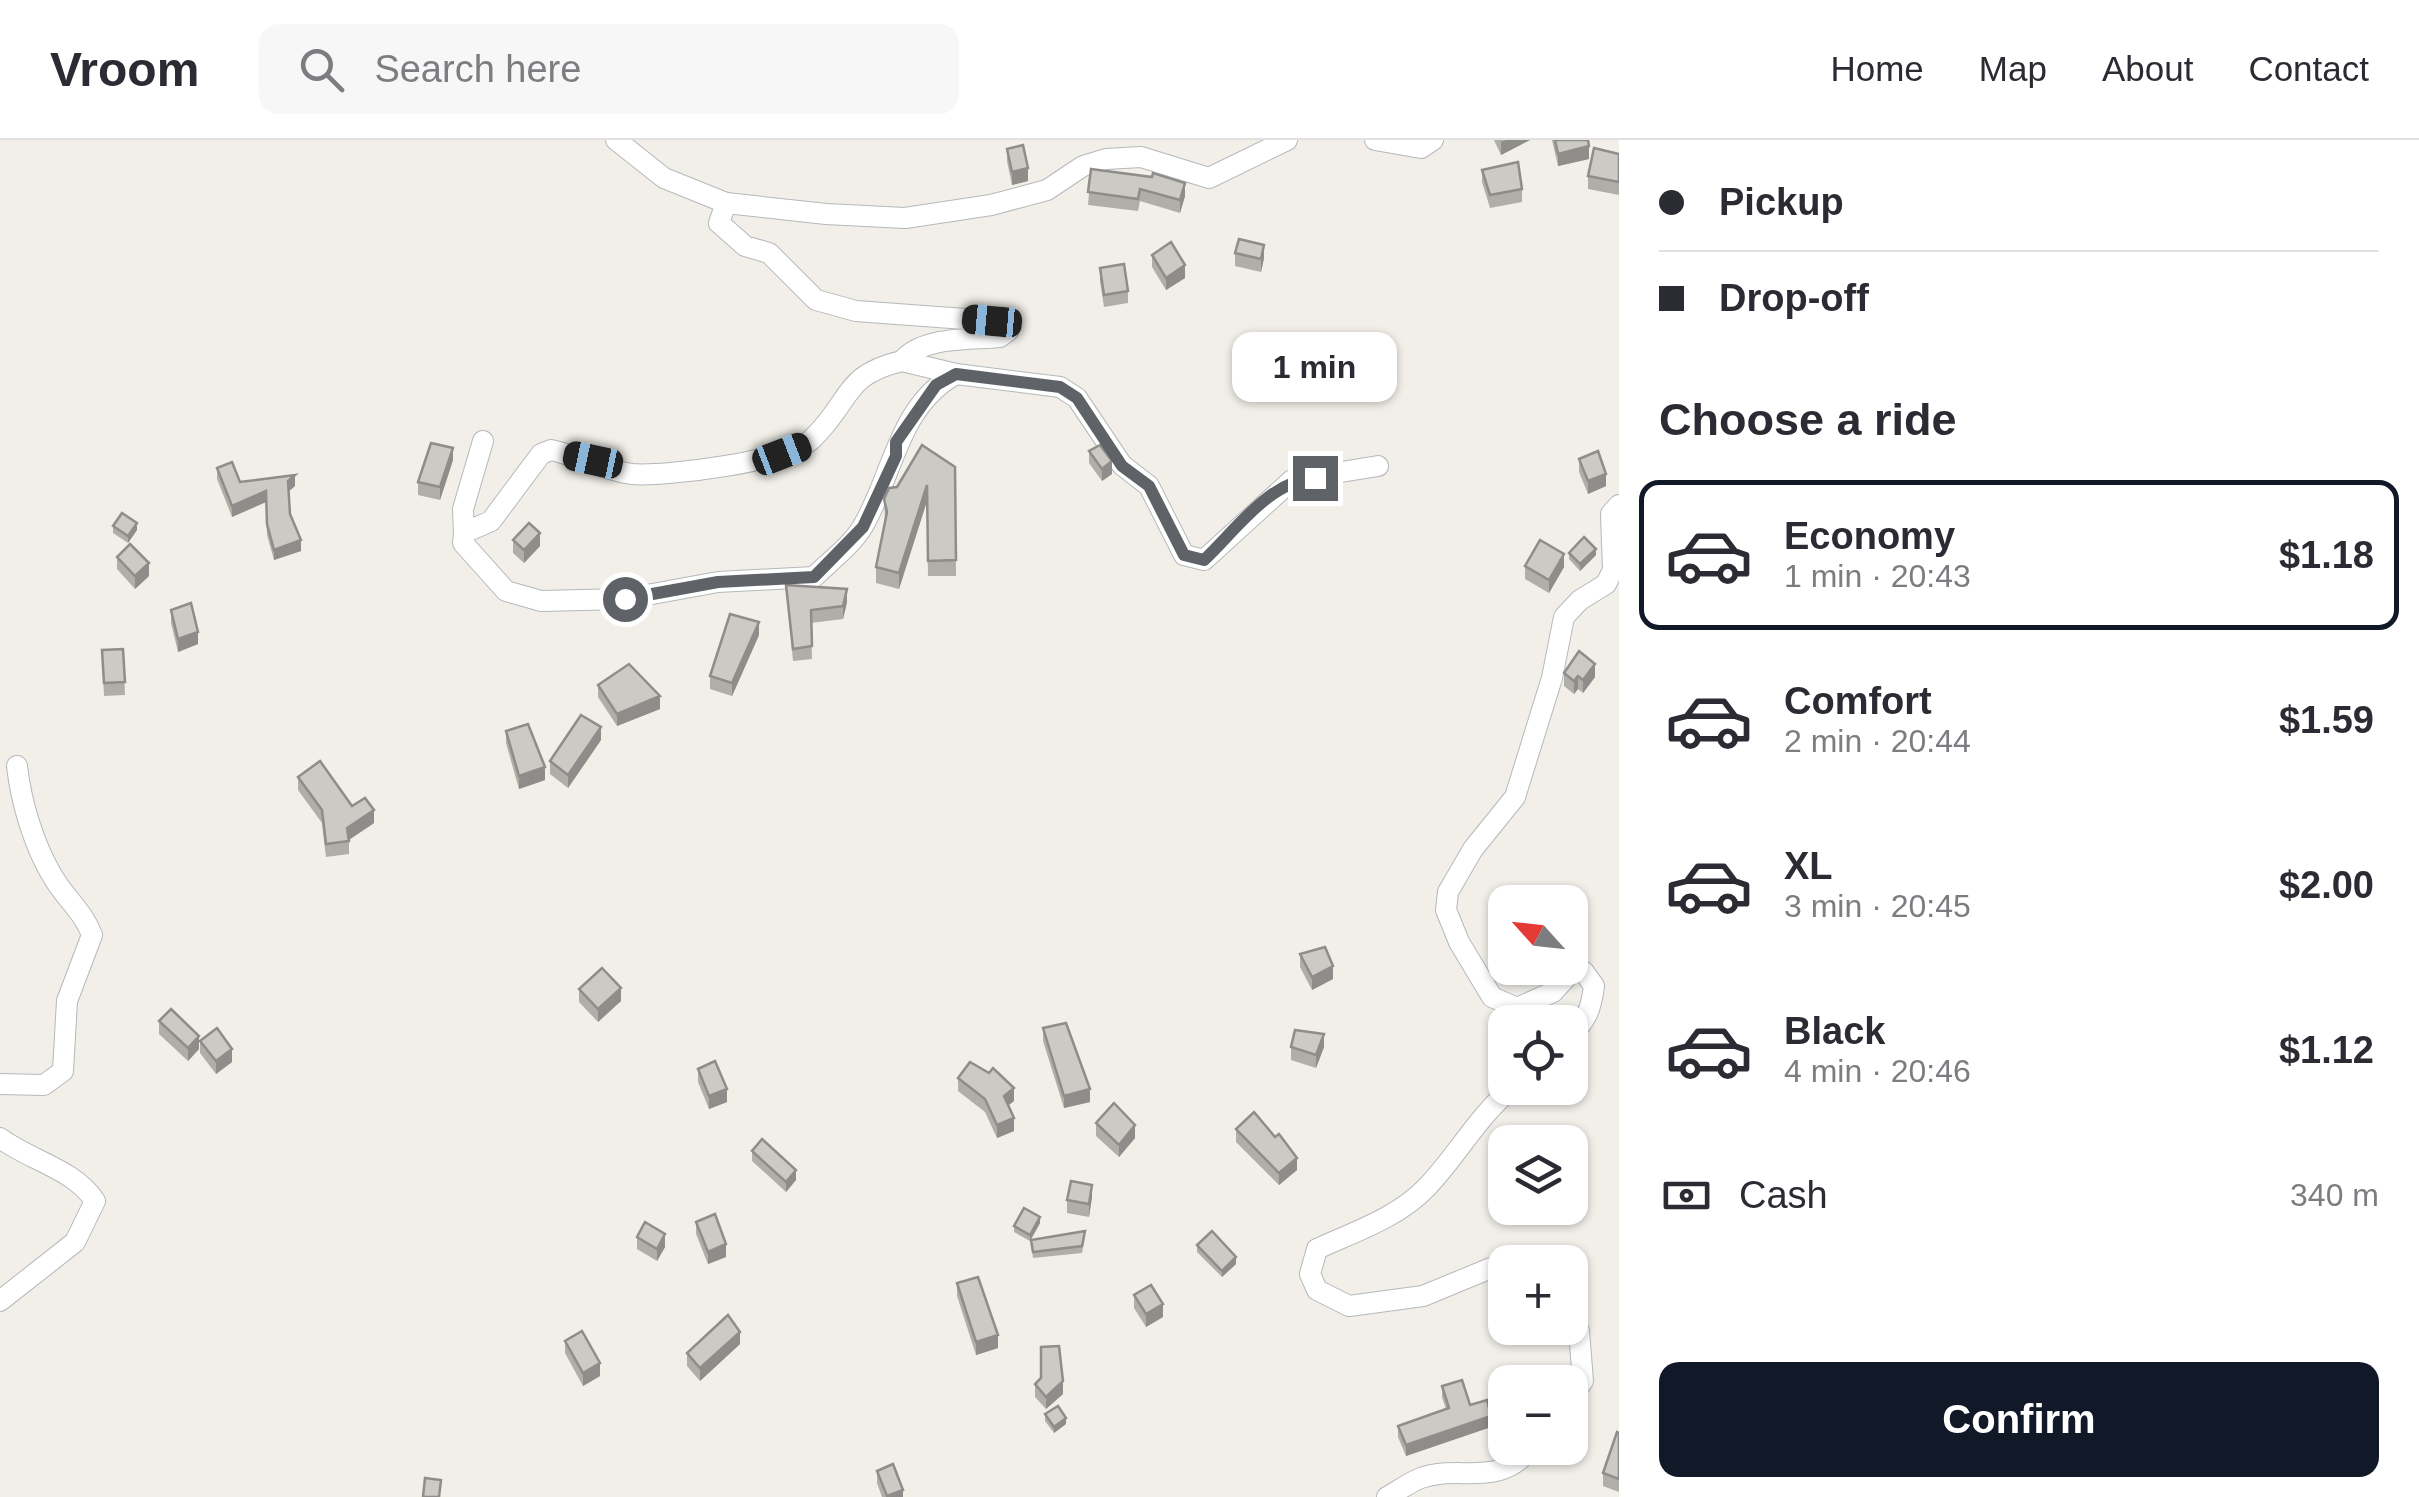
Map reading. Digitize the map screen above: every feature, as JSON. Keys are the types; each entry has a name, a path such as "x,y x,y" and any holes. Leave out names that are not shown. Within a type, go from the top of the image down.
{"street":[{"path":"616,140 664,178 726,202 905,218 990,205 1047,190 1082,166 1106,159 1141,157 1209,178 1287,140"},
{"path":"1375,140 1422,148 1433,140"},
{"path":"726,202 719,223 744,246 769,254 816,300 856,311 992,321 1008,331 1000,337 910,350 902,362"},
{"path":"464,533 491,521 541,454 550,450 632,474 755,464 808,444 838,411 858,377 902,362 956,374 1060,387 1077,398 1122,466 1149,486 1184,555 1204,560 1292,480 1378,466"},
{"path":"483,441 463,509 464,544 506,591 541,601 625,599 718,582 814,577 863,527 896,456 896,442 936,385 956,374"},
{"path":"1510,1005 1492,998 1446,910 1448,892 1474,849 1515,797 1552,678 1564,617 1580,600 1613,586 1612,514 1619,505"},
{"path":"0,1084 44,1085 63,1072 67,1001 92,935 84,915 53,878 20,796 17,766"},
{"path":"1525,1005 1553,992 1572,971 1584,972 1594,986 1588,1016"},
{"path":"1488,1269 1423,1296 1349,1306 1317,1290 1310,1274 1318,1248 1382,1220 1425,1190 1467,1134 1495,1105"},
{"path":"0,1138 24,1156 82,1182 95,1201 74,1242 0,1301"},
{"path":"1387,1497 1424,1476 1480,1476 1508,1465"}],"building":[{"path":"1555,140 1588,140 1589,146 1558,154"},
{"path":"1023,145 1028,168 1012,172 1007,149"},
{"path":"1594,148 1619,154 1619,182 1588,176"},
{"path":"1518,162 1522,189 1490,195 1482,170"},
{"path":"1091,169 1152,177 1153,173 1185,183 1180,200 1140,189 1138,199 1088,192"},
{"path":"1239,239 1264,245 1261,259 1235,253"},
{"path":"1171,242 1185,265 1166,278 1152,255"},
{"path":"1124,264 1128,291 1104,295 1100,268"},
{"path":"431,443 453,448 440,487 418,482"},
{"path":"922,445 955,467 956,560 928,561 927,485 899,573 876,567 887,512 884,499 889,488 897,487"},
{"path":"1100,445 1112,461 1102,469 1089,451"},
{"path":"1598,451 1606,474 1588,481 1579,459"},
{"path":"232,462 240,482 295,475 288,481 290,514 301,540 274,550 267,524 266,491 232,506 217,468"},
{"path":"122,513 137,523 128,536 113,526"},
{"path":"529,523 540,533 524,550 513,540"},
{"path":"1584,537 1596,549 1580,564 1569,553"},
{"path":"1540,540 1564,554 1549,580 1525,566"},
{"path":"130,544 149,563 135,576 117,557"},
{"path":"786,585 847,589 843,606 811,610 812,646 793,649"},
{"path":"191,603 198,632 178,639 171,610"},
{"path":"730,614 759,622 732,683 710,676"},
{"path":"123,649 125,682 104,683 102,650"},
{"path":"1579,651 1595,664 1583,680 1578,676 1574,681 1564,673"},
{"path":"629,664 660,696 617,714 598,685"},
{"path":"581,715 601,727 568,775 550,761"},
{"path":"528,724 545,767 519,776 506,731"},
{"path":"320,761 352,806 365,798 374,810 347,828 349,841 326,844 322,810 298,777"},
{"path":"1325,947 1333,966 1312,977 1300,954"},
{"path":"602,968 621,988 598,1009 579,989"},
{"path":"171,1009 199,1036 188,1048 159,1021"},
{"path":"1066,1023 1090,1089 1064,1096 1043,1028"},
{"path":"217,1028 232,1049 216,1061 200,1041"},
{"path":"1295,1030 1324,1034 1316,1055 1291,1047"},
{"path":"715,1061 727,1089 709,1096 698,1069"},
{"path":"970,1062 989,1073 993,1068 1014,1088 1004,1096 1014,1118 997,1125 985,1099 958,1078"},
{"path":"1114,1103 1135,1125 1119,1145 1096,1123"},
{"path":"1254,1112 1275,1137 1279,1134 1297,1158 1279,1173 1236,1129"},
{"path":"762,1139 796,1170 786,1182 752,1151"},
{"path":"1071,1181 1092,1185 1089,1204 1067,1200"},
{"path":"1024,1208 1040,1217 1030,1235 1014,1226"},
{"path":"715,1214 726,1244 708,1252 696,1222"},
{"path":"645,1222 665,1234 657,1249 637,1237"},
{"path":"1085,1231 1082,1246 1033,1252 1031,1240"},
{"path":"1212,1231 1236,1257 1222,1271 1197,1245"},
{"path":"978,1277 998,1335 976,1342 957,1283"},
{"path":"1151,1285 1163,1304 1146,1314 1134,1295"},
{"path":"728,1315 740,1332 700,1368 687,1353"},
{"path":"582,1331 600,1363 583,1373 565,1341"},
{"path":"1059,1346 1063,1381 1046,1397 1035,1384 1041,1378 1041,1347"},
{"path":"1462,1380 1470,1405 1487,1400 1488,1417 1406,1445 1398,1426 1449,1408 1442,1386"},
{"path":"1058,1406 1066,1418 1054,1427 1045,1414"},
{"path":"1619,1433 1619,1479 1603,1473"},
{"path":"893,1464 903,1490 887,1496 877,1471"},
{"path":"425,1478 441,1480 439,1497 423,1497"}],"route":[{"path":"625,599 718,582 814,577 863,527 896,456 896,442 909,421 936,385 956,374 1060,387 1077,398 1122,466 1149,486 1184,555 1204,560 1275,491 1292,480 1315,478"}]}
